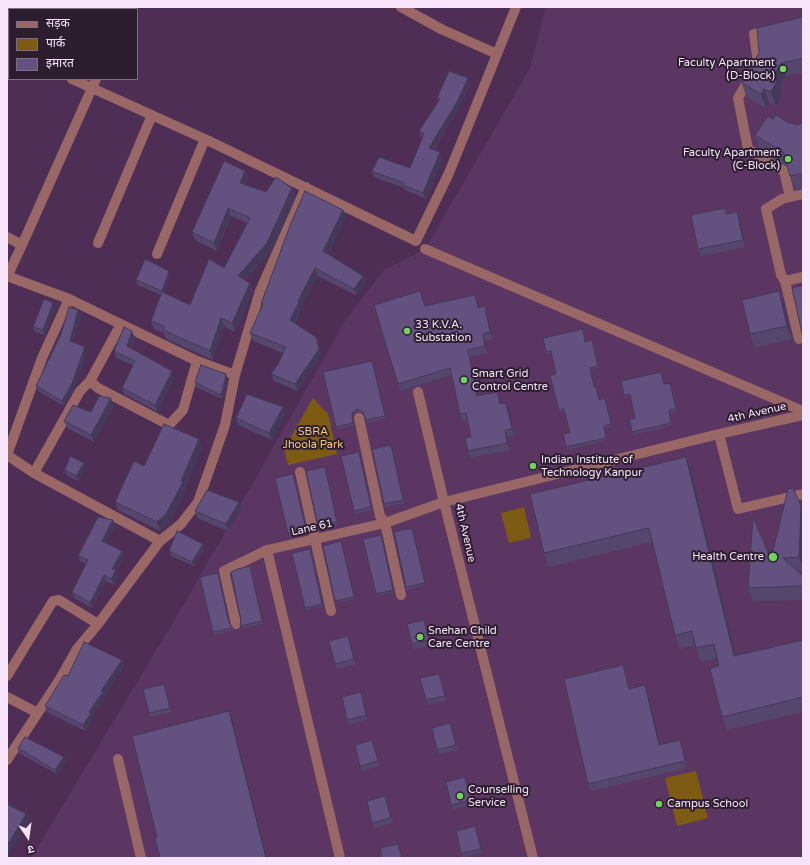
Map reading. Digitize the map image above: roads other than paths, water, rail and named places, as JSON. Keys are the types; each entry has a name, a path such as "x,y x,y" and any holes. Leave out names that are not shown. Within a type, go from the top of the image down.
{"street":[{"path":"401,7 441,29 497,54"},
{"path":"76,80 94,84 152,115 416,240 449,173 516,7"},
{"path":"782,28 754,34 758,64 738,98 748,149 784,171 790,197"},
{"path":"94,84 7,277 69,299 196,361 235,375"},
{"path":"98,243 152,115"},
{"path":"157,254 204,139"},
{"path":"7,760 60,679 77,649 98,624 160,541 181,524 198,502 225,425 235,375 260,291 306,187"},
{"path":"799,339 785,281 781,275 766,209 776,202 803,194"},
{"path":"7,237 22,245"},
{"path":"425,249 803,412"},
{"path":"785,281 803,277"},
{"path":"69,299 42,358 7,455 34,474 160,541"},
{"path":"34,474 80,391 90,381 121,324"},
{"path":"90,381 98,388 169,426 183,410 196,361"},
{"path":"418,392 444,502"},
{"name":"4th Avenue","path":"533,858 444,502 719,434 803,415"},
{"path":"359,418 380,516 385,524 401,595"},
{"path":"719,434 738,509 803,494"},
{"path":"300,472 331,611"},
{"name":"Lane 61","path":"236,624 224,571 267,550 385,524 444,502"},
{"path":"267,550 340,858"},
{"path":"7,676 53,601 59,600 98,624"},
{"path":"7,697 38,713"},
{"path":"118,759 141,858"}],"place":[{"name":"Faculty Apartment (D-Block)","path":"783,69"},
{"name":"Faculty Apartment (C-Block)","path":"788,159"},
{"name":"33 K.V.A. Substation","path":"407,331"},
{"name":"Smart Grid Control Centre","path":"464,380"},
{"name":"Indian Institute of Technology Kanpur","path":"533,466"},
{"name":"Health Centre","path":"773,557"},
{"name":"Snehan Child Care Centre","path":"420,637"},
{"name":"Counselling Service","path":"460,796"},
{"name":"Campus School","path":"659,804"}],"park label":[{"name":"SBRA Jhoola Park","path":"313,438"}]}
